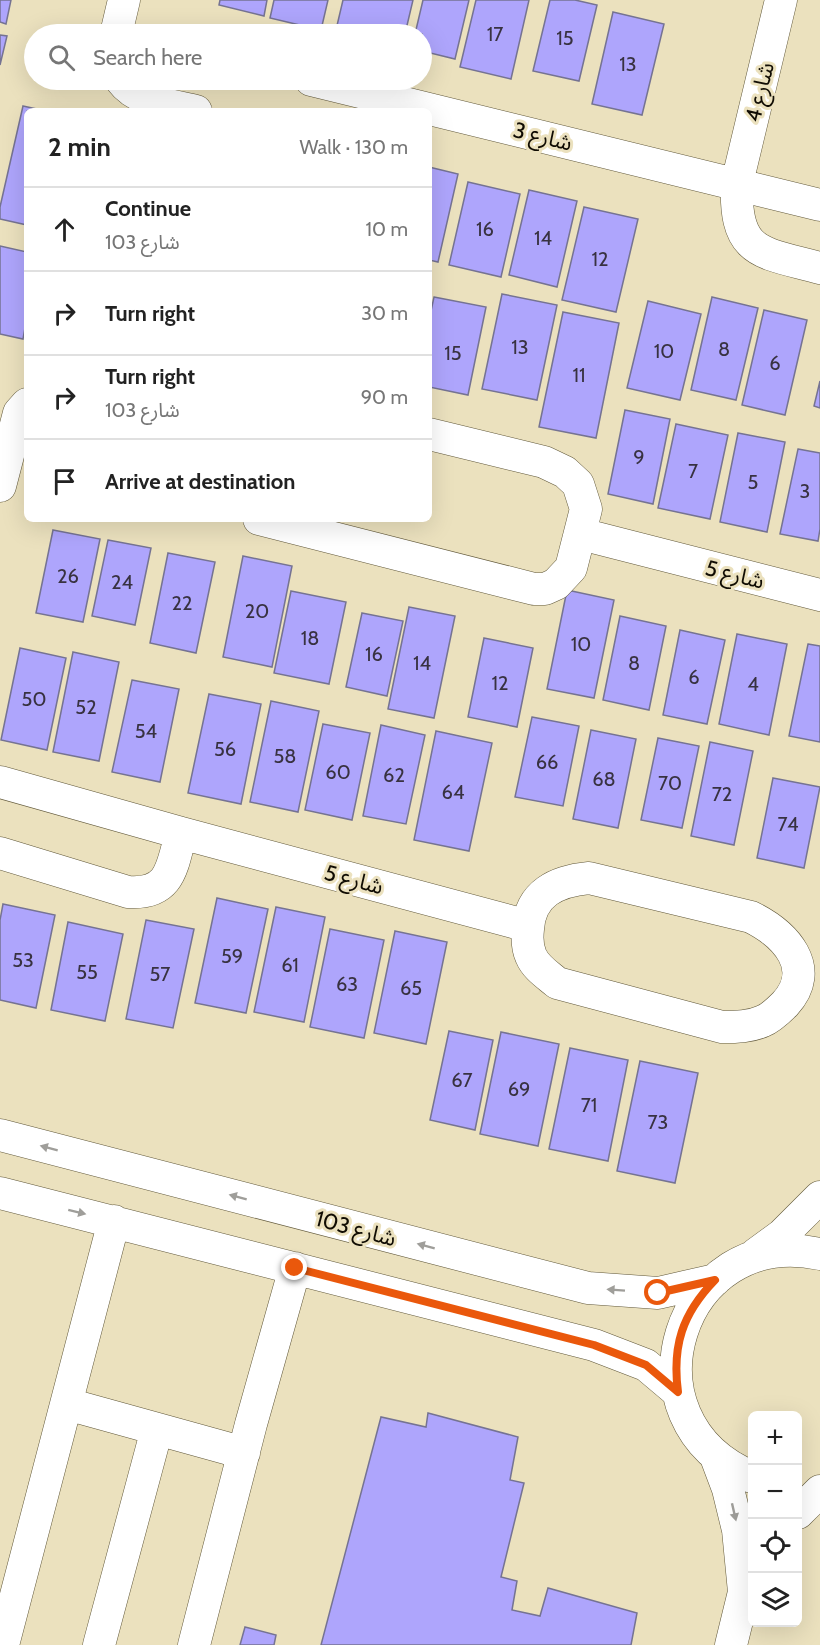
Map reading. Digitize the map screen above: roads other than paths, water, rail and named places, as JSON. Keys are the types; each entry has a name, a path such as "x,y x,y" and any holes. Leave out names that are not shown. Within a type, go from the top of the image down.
{"street":[{"path":"123,24 124,0"},
{"name":"شارع 4","path":"737,183 781,0"},
{"path":"130,90 146,99 184,108"},
{"name":"شارع 3","path":"328,90 346,100 384,108"},
{"name":"شارع 3","path":"432,118 737,183 820,205"},
{"path":"737,183 738,221 750,242 766,254 820,268"},
{"path":"0,486 18,457 19,413 24,407"},
{"path":"284,522 325,527 534,590 545,589 556,584 571,568 581,534 586,509 578,484 565,472 544,462 432,435"},
{"name":"شارع 5","path":"581,534 820,595"},
{"name":"شارع 5","path":"0,782 528,926"},
{"path":"0,854 128,892 142,893 154,890 165,881 171,871 181,833"},
{"path":"589,878 751,917 777,933 791,948 809,985 791,996 781,1008 764,1021 747,1026 722,1027 557,982 539,968 531,957 527,943 528,926 532,910 540,897 553,887 569,880 589,878"},
{"name":"شارع 103","path":"0,1135 588,1288 658,1293 715,1280"},
{"path":"0,1193 594,1345 646,1365 678,1392"},
{"path":"748,1476 736,1471 716,1457 691,1427 678,1392 675,1372 676,1351 681,1331 700,1295 715,1280 783,1235 820,1197"},
{"path":"3,1645 114,1221"},
{"path":"748,1259 783,1251 820,1254"},
{"path":"194,1645 295,1268"},
{"path":"67,1404 244,1453"},
{"path":"99,1645 158,1429"},
{"path":"716,1457 728,1489 748,1584 731,1645"},
{"path":"802,1484 820,1481"},
{"path":"802,1509 820,1491"}]}
